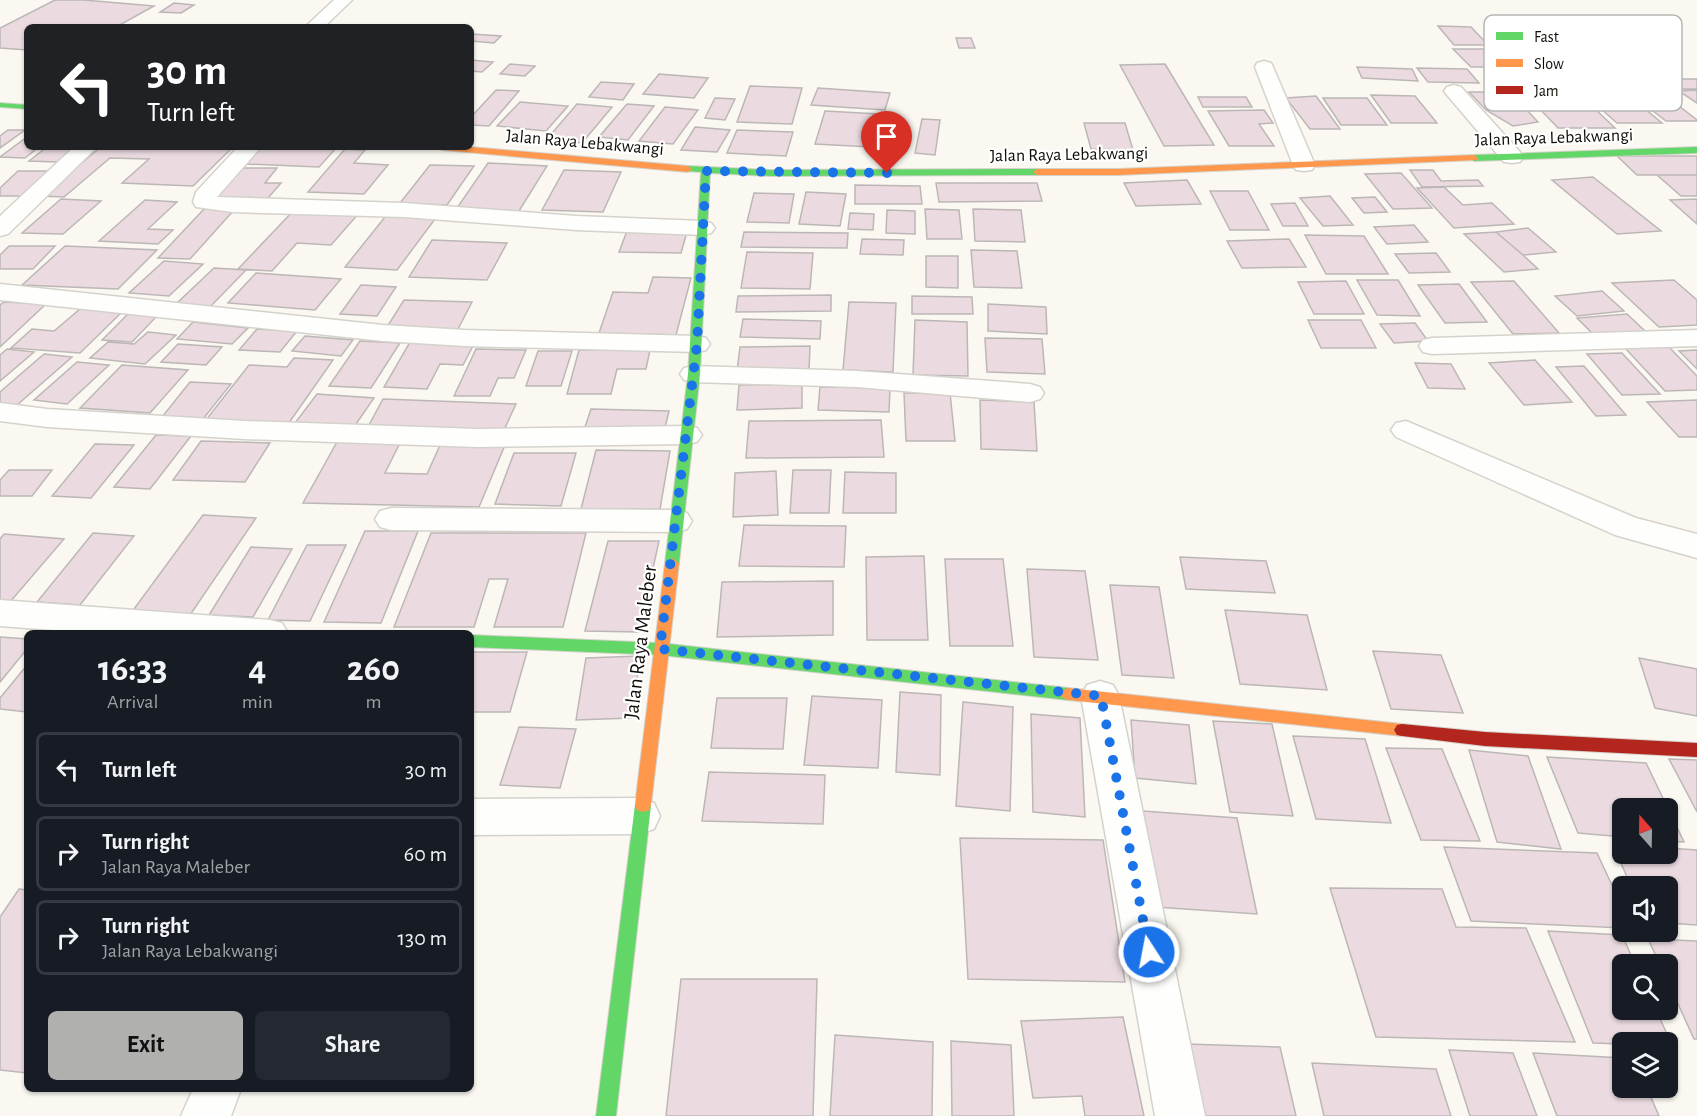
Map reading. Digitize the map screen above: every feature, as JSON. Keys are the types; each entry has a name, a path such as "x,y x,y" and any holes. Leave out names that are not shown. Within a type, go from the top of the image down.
{"street":[{"path":"317,24 344,0"},
{"path":"1264,67 1304,165"},
{"path":"1454,91 1512,157"},
{"path":"0,105 24,107"},
{"path":"0,230 83,150"},
{"path":"247,150 204,197 204,201 232,205 404,210 576,223 703,228"},
{"name":"Jalan Raya Lebakwangi","path":"474,150 706,171 771,174 1118,172 1697,150"},
{"name":"Jalan Raya Maleber","path":"606,1116 694,374 706,171"},
{"path":"0,292 383,333 465,338 697,344"},
{"path":"1432,346 1697,338"},
{"path":"694,374 857,379 1030,393"},
{"path":"0,412 46,418 234,429 478,438 687,435"},
{"path":"1406,430 1626,527 1697,546"},
{"path":"392,519 676,521"},
{"path":"0,613 230,630"},
{"path":"474,641 660,649 1485,738 1697,750"},
{"path":"1101,696 1180,1116"},
{"path":"474,817 640,816"},
{"path":"206,1116 217,1092"}],"building":[{"path":"55,0 154,6 121,24 24,24 24,50 0,48 0,28"},
{"path":"174,3 194,5 181,13 160,12"},
{"path":"1438,26 1471,27 1484,41 1484,45 1454,45"},
{"path":"474,34 501,36 494,43 474,41"},
{"path":"956,38 971,38 975,48 959,48"},
{"path":"1453,49 1484,49 1484,67 1471,67"},
{"path":"474,60 493,62 482,72 474,71"},
{"path":"510,64 535,66 525,76 500,74"},
{"path":"1165,64 1214,145 1164,146 1120,65"},
{"path":"1357,67 1412,69 1418,81 1362,78"},
{"path":"1417,68 1467,69 1479,83 1428,82"},
{"path":"659,74 708,78 694,98 643,94"},
{"path":"1682,79 1697,79 1697,89 1682,89"},
{"path":"601,82 634,84 623,100 589,97"},
{"path":"750,86 802,88 792,124 737,122"},
{"path":"818,88 890,93 885,110 811,105"},
{"path":"496,90 519,91 489,126 474,125 474,114"},
{"path":"1697,90 1697,103 1682,93 1682,91"},
{"path":"1469,92 1484,92 1484,108"},
{"path":"1371,95 1415,96 1437,123 1391,123"},
{"path":"1316,96 1340,129 1310,129 1286,98"},
{"path":"1198,97 1246,97 1252,107 1203,107"},
{"path":"715,98 735,99 725,120 705,118"},
{"path":"1323,98 1367,98 1387,125 1341,125"},
{"path":"520,102 568,106 546,131 497,126"},
{"path":"577,104 612,107 582,143 546,140"},
{"path":"627,104 654,106 628,140 599,137"},
{"path":"665,107 698,110 673,144 639,141"},
{"path":"1682,108 1697,120 1697,121 1666,121 1653,111 1682,111"},
{"path":"1264,110 1273,123 1259,124 1274,146 1229,146 1208,111"},
{"path":"825,111 879,114 872,147 815,144"},
{"path":"1488,111 1528,111 1538,122 1513,126"},
{"path":"1542,111 1597,111 1615,128 1558,128"},
{"path":"1603,111 1647,111 1662,123 1617,123"},
{"path":"922,119 940,120 935,155 915,153"},
{"path":"1084,123 1125,123 1133,150 1091,149"},
{"path":"695,127 730,130 717,152 681,150"},
{"path":"8,130 24,130 0,148 0,136"},
{"path":"737,130 793,132 786,156 727,153"},
{"path":"24,139 24,150 35,150 25,158 0,157"},
{"path":"43,150 73,150 58,162 29,161"},
{"path":"97,150 230,150 193,186 122,183 149,159 110,158 64,197 41,196"},
{"path":"259,150 334,150 319,167 245,164"},
{"path":"344,150 365,150 354,163 388,165 364,194 308,192"},
{"path":"1617,156 1697,156 1697,175 1637,175"},
{"path":"488,163 547,166 519,211 457,208"},
{"path":"430,165 474,166 447,205 400,203"},
{"path":"242,168 277,168 265,183 281,183 268,198 214,197"},
{"path":"564,170 621,172 603,212 542,210"},
{"path":"1410,170 1433,170 1441,181 1478,180 1483,186 1422,187"},
{"path":"18,171 49,171 21,196 0,196 0,188"},
{"path":"1401,173 1432,208 1393,209 1365,174"},
{"path":"1657,175 1697,175 1697,196 1681,196"},
{"path":"1593,177 1661,231 1617,234 1552,180"},
{"path":"1187,180 1201,204 1136,206 1124,183"},
{"path":"936,183 1037,183 1042,201 939,202"},
{"path":"855,185 920,186 922,204 855,204"},
{"path":"1444,187 1463,205 1492,203 1514,224 1454,228 1417,188"},
{"path":"1210,191 1248,191 1269,230 1230,230"},
{"path":"806,192 846,194 840,226 799,224"},
{"path":"754,193 794,194 789,223 747,222"},
{"path":"1330,196 1353,225 1323,226 1300,198"},
{"path":"1375,197 1387,212 1364,213 1352,198"},
{"path":"61,199 101,201 63,234 22,233"},
{"path":"1697,199 1697,224 1670,200"},
{"path":"145,200 177,202 148,229 173,230 158,244 99,241"},
{"path":"1295,203 1308,226 1283,226 1271,204"},
{"path":"296,208 360,212 331,245 297,243 272,271 238,269"},
{"path":"204,209 234,210 190,259 158,258"},
{"path":"925,209 959,210 962,239 927,239"},
{"path":"973,209 1021,210 1025,242 975,241"},
{"path":"887,210 915,211 915,234 886,233"},
{"path":"389,212 438,215 397,270 345,267"},
{"path":"850,213 874,214 873,230 848,229"},
{"path":"1414,225 1428,242 1387,244 1374,227"},
{"path":"1528,228 1556,252 1523,255 1496,232"},
{"path":"627,231 687,232 681,253 619,252"},
{"path":"744,232 848,233 847,248 741,247"},
{"path":"1496,232 1538,269 1504,272 1464,234"},
{"path":"1305,235 1364,236 1388,274 1326,274"},
{"path":"862,239 904,240 903,255 860,254"},
{"path":"1289,239 1306,267 1242,268 1227,241"},
{"path":"432,240 507,243 487,280 409,277"},
{"path":"9,246 55,246 33,269 0,269 0,255"},
{"path":"65,246 157,250 118,289 22,285"},
{"path":"971,250 1017,251 1022,288 974,287"},
{"path":"747,252 813,253 810,289 741,288"},
{"path":"1436,253 1450,272 1409,273 1395,254"},
{"path":"926,256 958,256 958,288 926,287"},
{"path":"164,261 203,264 169,296 129,293"},
{"path":"214,268 246,270 209,308 175,305"},
{"path":"256,273 341,279 315,310 228,303"},
{"path":"653,277 691,278 676,335 599,333 613,292 648,293"},
{"path":"1357,280 1398,280 1420,316 1377,315"},
{"path":"1674,280 1697,300 1697,325 1659,327 1612,283"},
{"path":"1346,281 1364,314 1314,314 1298,282"},
{"path":"1514,281 1559,333 1513,334 1471,282"},
{"path":"1459,284 1487,322 1445,323 1418,285"},
{"path":"361,285 396,287 377,316 340,314"},
{"path":"1602,291 1624,311 1577,316 1555,296"},
{"path":"831,295 831,311 736,312 738,296"},
{"path":"912,296 972,297 973,314 912,314"},
{"path":"404,300 472,302 458,329 387,327"},
{"path":"4,302 46,304 0,347 0,305"},
{"path":"849,302 896,303 893,372 843,370"},
{"path":"988,304 1046,307 1047,334 988,331"},
{"path":"80,309 123,311 80,353 11,348 32,329 54,331"},
{"path":"128,314 157,316 132,342 102,340"},
{"path":"1627,314 1648,334 1597,338 1577,318"},
{"path":"743,319 821,321 820,339 740,337"},
{"path":"915,320 967,322 968,376 913,375"},
{"path":"1308,320 1361,320 1376,348 1321,348"},
{"path":"193,322 248,328 232,344 177,339"},
{"path":"1415,323 1428,341 1394,343 1380,324"},
{"path":"257,329 297,331 280,352 239,350"},
{"path":"148,332 176,335 145,364 90,358 108,342 134,344"},
{"path":"305,336 353,340 341,356 292,351"},
{"path":"985,338 1042,339 1045,374 987,372"},
{"path":"360,341 400,343 371,388 329,386"},
{"path":"410,342 474,344 463,365 440,364 427,389 384,387"},
{"path":"178,344 222,347 206,365 161,362"},
{"path":"810,346 809,370 737,371 740,347"},
{"path":"1668,346 1697,376 1697,390 1665,391 1625,348"},
{"path":"7,349 34,352 0,381 0,355"},
{"path":"476,349 526,350 514,378 498,378 490,396 454,396"},
{"path":"579,350 650,350 646,369 617,369 611,394 567,394"},
{"path":"1697,350 1697,369 1679,351"},
{"path":"538,351 572,351 561,386 526,386"},
{"path":"1622,353 1660,394 1622,395 1587,354"},
{"path":"44,354 72,357 17,405 0,403 0,392"},
{"path":"294,358 333,360 284,430 202,425 249,365 287,367"},
{"path":"1535,360 1572,402 1524,405 1489,363"},
{"path":"77,362 109,365 67,404 34,400"},
{"path":"1415,363 1451,364 1465,389 1428,388"},
{"path":"122,365 188,370 150,413 80,408"},
{"path":"1584,366 1626,415 1596,416 1556,367"},
{"path":"190,382 231,384 203,419 162,417"},
{"path":"802,384 802,408 737,410 739,385"},
{"path":"820,387 890,388 889,412 818,410"},
{"path":"904,393 950,393 955,441 906,441"},
{"path":"317,394 374,398 354,427 295,423"},
{"path":"383,399 516,404 504,430 369,425"},
{"path":"980,400 1034,402 1037,451 981,449"},
{"path":"1697,400 1697,437 1679,437 1647,402"},
{"path":"591,409 669,411 664,432 584,430"},
{"path":"881,420 884,457 746,458 749,421"},
{"path":"342,433 404,435 385,473 427,474 441,443 505,445 479,507 303,503"},
{"path":"156,435 191,436 150,489 114,487"},
{"path":"201,441 270,443 245,482 173,480"},
{"path":"95,444 134,445 91,498 52,496"},
{"path":"596,450 670,451 660,509 581,509"},
{"path":"514,453 576,453 561,506 495,504"},
{"path":"9,470 52,470 32,496 0,496 0,480"},
{"path":"793,470 831,470 829,513 790,513"},
{"path":"776,471 778,515 733,517 735,473"},
{"path":"845,472 896,473 896,513 843,513"},
{"path":"203,515 256,518 188,618 131,613"},
{"path":"744,525 846,526 844,567 739,566"},
{"path":"365,531 418,531 381,623 324,622"},
{"path":"93,533 134,536 80,605 37,602"},
{"path":"431,533 586,533 563,627 494,627 508,579 489,579 474,627 394,627"},
{"path":"4,534 64,539 10,602 0,601 0,539"},
{"path":"608,541 659,541 639,632 585,631"},
{"path":"307,545 346,545 310,621 268,620"},
{"path":"251,547 292,549 253,617 209,615"},
{"path":"924,556 928,640 867,640 866,557"},
{"path":"1180,557 1266,561 1275,593 1186,589"},
{"path":"945,559 1003,559 1013,646 950,646"},
{"path":"1027,569 1085,571 1098,660 1034,657"},
{"path":"833,581 833,635 717,637 722,582"},
{"path":"1110,585 1159,587 1174,678 1122,675"},
{"path":"1225,610 1307,615 1327,690 1240,684"},
{"path":"0,637 24,639 24,653 0,682"},
{"path":"1373,651 1441,655 1463,713 1391,709"},
{"path":"474,652 527,652 510,712 474,712"},
{"path":"640,656 632,718 576,720 586,658"},
{"path":"1639,658 1697,669 1697,716 1655,708"},
{"path":"24,669 24,712 0,709 0,698"},
{"path":"900,692 941,695 940,775 896,772"},
{"path":"812,696 882,700 878,768 804,765"},
{"path":"717,698 787,698 783,749 711,748"},
{"path":"963,702 1013,707 1010,811 956,806"},
{"path":"1031,714 1080,718 1085,817 1033,812"},
{"path":"1131,720 1189,725 1196,784 1135,778"},
{"path":"1213,721 1272,724 1293,816 1230,812"},
{"path":"519,727 576,729 560,788 500,785"},
{"path":"1293,736 1365,739 1391,823 1316,819"},
{"path":"1386,748 1442,749 1480,841 1421,840"},
{"path":"1469,750 1528,756 1561,849 1497,842"},
{"path":"1547,757 1646,763 1663,798 1612,798 1612,836 1578,833"},
{"path":"1669,759 1697,760 1697,812"},
{"path":"709,772 825,775 823,824 702,821"},
{"path":"1143,811 1237,818 1257,914 1156,907"},
{"path":"1678,830 1684,842 1678,842"},
{"path":"960,838 1103,840 1125,982 968,979"},
{"path":"1444,847 1597,853 1612,885 1612,927 1471,921"},
{"path":"1678,849 1697,850 1697,925 1678,924 1678,876 1627,876 1621,864 1678,864"},
{"path":"1330,888 1442,889 1456,927 1526,928 1575,1042 1376,1037"},
{"path":"19,889 24,890 24,1073 0,1070 0,917"},
{"path":"1548,931 1612,934 1612,942 1625,942 1631,954 1612,954 1612,1020 1661,1020 1666,1032 1612,1032 1612,1044 1593,1043"},
{"path":"1697,941 1697,1039 1694,1039 1678,1004 1678,954 1655,954 1649,942"},
{"path":"681,979 817,979 813,1116 666,1116"},
{"path":"1123,1017 1144,1116 1085,1116 1082,1096 1033,1098 1021,1021"},
{"path":"835,1035 933,1042 932,1116 830,1116"},
{"path":"951,1041 1011,1045 1014,1116 952,1116"},
{"path":"1186,1044 1280,1047 1296,1116 1199,1116"},
{"path":"1449,1050 1513,1053 1537,1116 1470,1116"},
{"path":"1533,1053 1612,1057 1612,1098 1651,1098 1659,1116 1557,1116"},
{"path":"1312,1063 1436,1069 1451,1116 1324,1116"}],"traffic: fast":[{"path":"0,105 24,107"},
{"path":"1474,158 1697,150"},
{"path":"688,169 771,173 1037,172"},
{"path":"672,563 694,374 706,171"},
{"path":"474,641 660,649 1068,694"},
{"path":"606,1116 643,805"}],"traffic: slow":[{"path":"474,150 688,169"},
{"path":"1037,172 1118,172 1474,158"},
{"path":"643,805 672,563"},
{"path":"1068,694 1402,730"}],"traffic: jam":[{"path":"1402,730 1485,739 1697,750"}],"route":[{"path":"887,173 771,174 706,171 697,344 660,649 1101,696 1149,952"}]}
